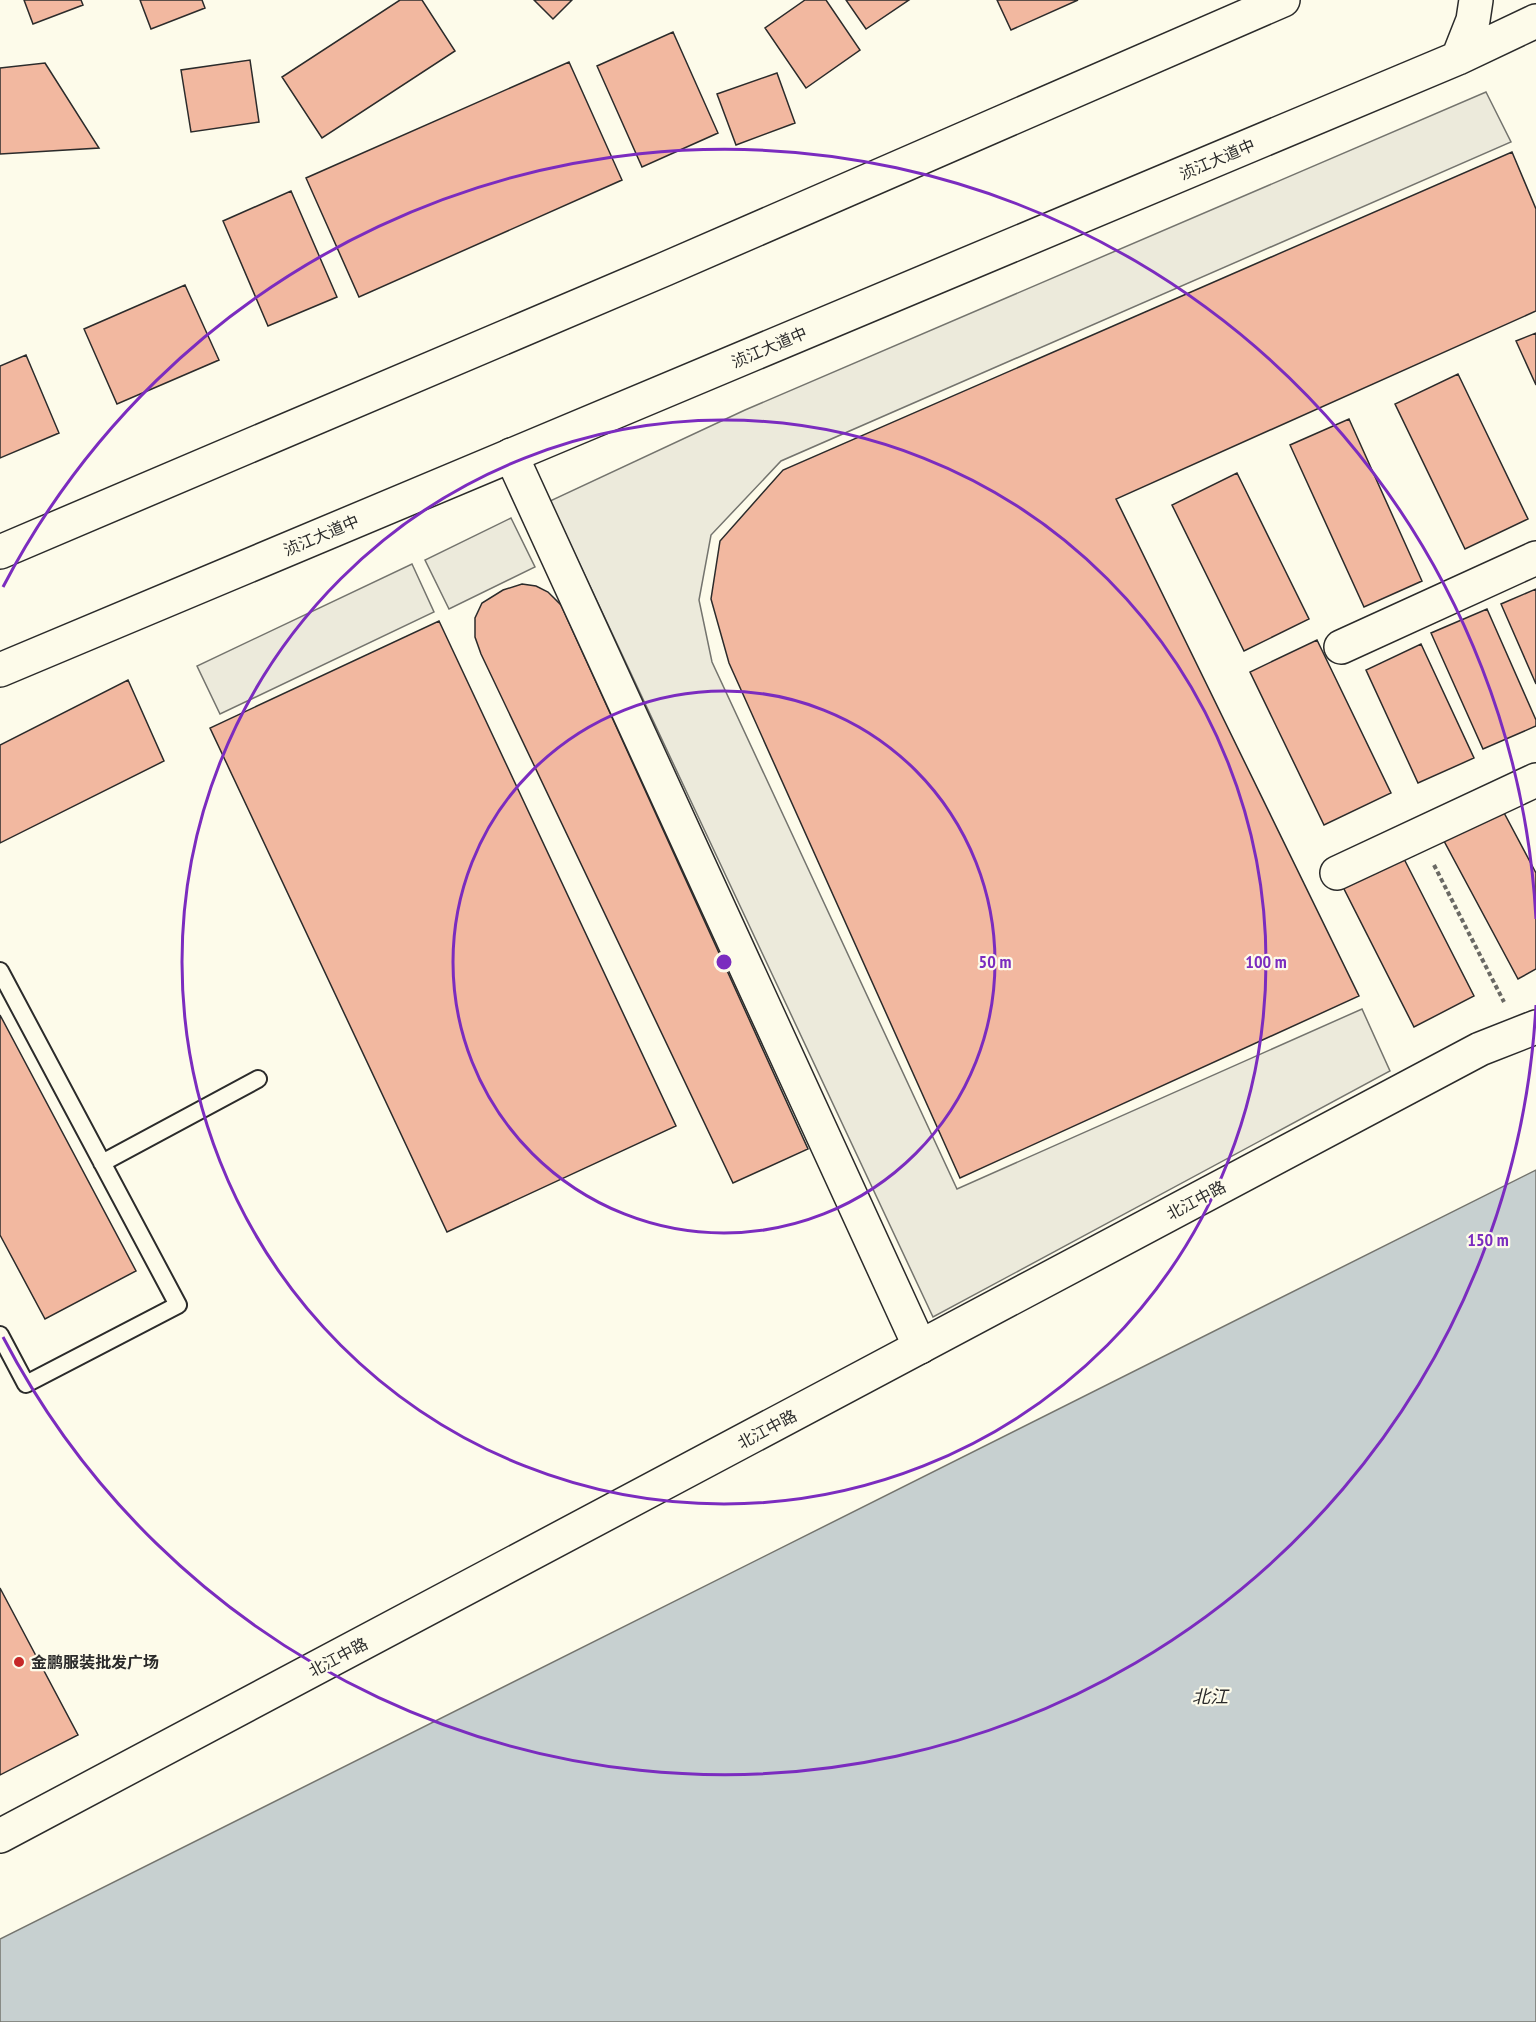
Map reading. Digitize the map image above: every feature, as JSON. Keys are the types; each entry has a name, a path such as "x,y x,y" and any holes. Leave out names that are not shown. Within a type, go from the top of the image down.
{"street":[{"path":"0,552 665,269 1283,0"},
{"path":"1458,57 1473,20 1476,0"},
{"name":"浈江大道中","path":"0,670 1458,57 1536,21"},
{"path":"511,455 920,1347"},
{"path":"1341,647 1536,558"},
{"path":"1337,873 1536,780"},
{"name":"北江中路","path":"0,1836 1480,1049 1528,1030"}],"lane":[{"path":"0,970 178,1305 26,1384 0,1335"},
{"path":"102,1163 258,1079"}],"path":[{"path":"1419,834 1528,1030"}],"shaded area":[{"path":"1486,92 1511,142 781,461 711,535 699,600 712,662 957,1189 1362,1009 1390,1071 933,1317 550,501 745,410"},
{"path":"511,518 535,567 449,609 425,560"},
{"path":"412,564 434,612 220,714 197,666"}],"water":[{"name":"北江","path":"1536,1170 1536,2022 0,2022 0,1939"}],"building":[{"path":"24,0 81,0 83,5 33,24"},
{"path":"140,0 202,0 205,8 151,29"},
{"path":"400,0 422,0 455,51 322,138 282,77"},
{"path":"534,0 572,0 553,19"},
{"path":"805,0 826,0 860,50 806,88 765,28"},
{"path":"846,0 909,0 866,29"},
{"path":"997,0 1078,0 1011,30"},
{"path":"673,32 718,133 642,167 597,66"},
{"path":"250,60 259,122 191,132 181,70"},
{"path":"569,62 622,180 359,297 306,178"},
{"path":"45,63 99,148 0,154 0,68"},
{"path":"777,73 795,123 736,145 717,94"},
{"path":"1512,152 1536,209 1536,311 1116,499 1359,996 960,1178 729,663 711,599 720,541 783,470"},
{"path":"291,191 337,297 268,326 223,221"},
{"path":"185,285 219,360 117,404 84,329"},
{"path":"1536,333 1536,385 1516,341"},
{"path":"26,355 59,433 0,458 0,366"},
{"path":"1458,374 1528,519 1465,549 1395,404"},
{"path":"1349,419 1422,581 1364,607 1290,445"},
{"path":"1237,473 1309,619 1244,651 1172,505"},
{"path":"522,584 536,586 548,592 561,605 808,1149 733,1183 481,654 475,637 475,618 482,603 503,590"},
{"path":"1536,589 1536,684 1501,604"},
{"path":"1487,609 1536,720 1536,726 1483,749 1431,633"},
{"path":"439,621 676,1126 447,1232 210,728"},
{"path":"1317,640 1391,793 1324,825 1250,672"},
{"path":"1421,644 1474,758 1418,783 1366,670"},
{"path":"128,680 164,761 0,843 0,745"},
{"path":"1502,809 1536,873 1536,969 1518,979 1444,841"},
{"path":"1401,853 1474,996 1414,1027 1341,883"},
{"path":"0,1015 136,1271 45,1319 0,1235"},
{"name":"金鹏服装批发广场","path":"0,1588 78,1735 0,1775"}],"place":[{"name":"金鹏服装批发广场","path":"19,1662"}]}
